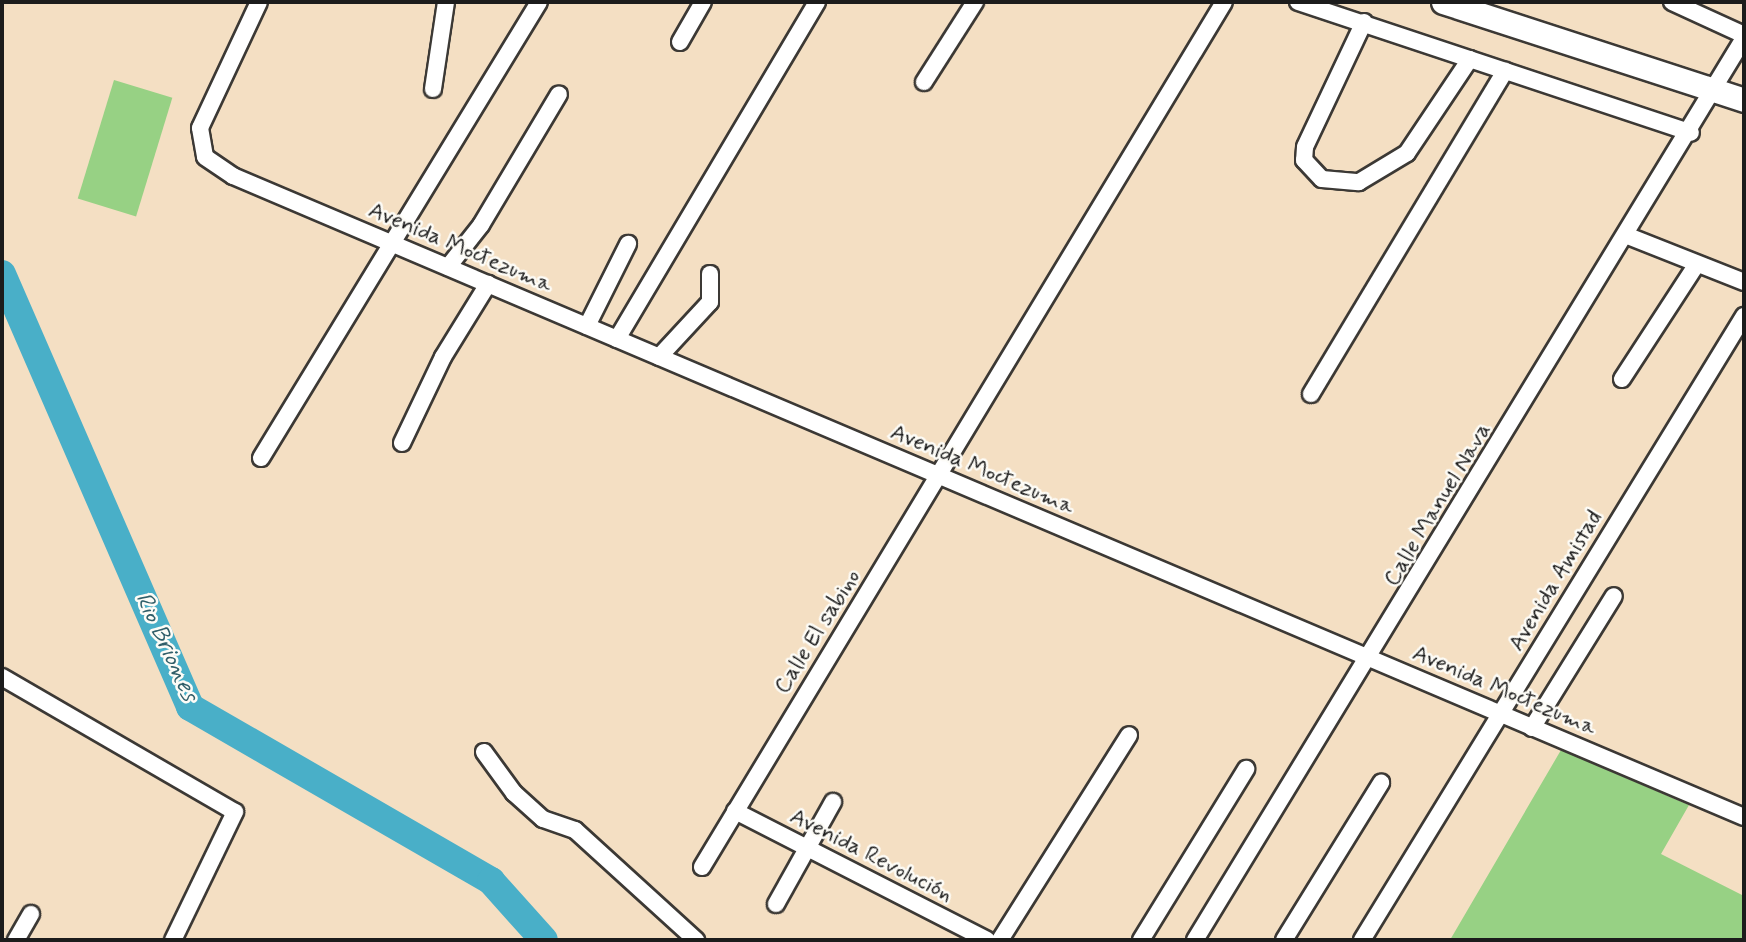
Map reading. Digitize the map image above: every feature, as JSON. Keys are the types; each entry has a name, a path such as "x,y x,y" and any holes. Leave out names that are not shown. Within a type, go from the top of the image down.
{"main road":[{"path":"1443,2 1744,100"}],"street":[{"name":"Avenida Moctezuma","path":"259,2 201,128 205,157 233,176 1744,817"},
{"path":"433,89 446,2"},
{"path":"261,458 394,244 539,2"},
{"path":"680,42 703,2"},
{"path":"617,339 817,2"},
{"path":"924,82 975,2"},
{"name":"Calle El sabino","path":"702,867 941,477 1224,2"},
{"path":"1298,2 1690,133"},
{"path":"1672,2 1744,36"},
{"path":"1364,22 1305,148 1309,170 1322,178 1359,182 1407,153 1471,59"},
{"name":"Calle Manuel Nava","path":"1195,940 1628,236 1716,90 1744,36"},
{"path":"1311,394 1505,71"},
{"path":"448,267 481,225 559,94"},
{"path":"1628,236 1744,282"},
{"path":"587,326 628,244"},
{"path":"1622,379 1698,264"},
{"path":"659,357 710,302 710,275"},
{"path":"402,443 443,357 488,284"},
{"name":"Avenida Amistad","path":"1362,940 1744,316"},
{"path":"1532,728 1614,596"},
{"path":"2,677 235,812 173,940"},
{"path":"1000,940 1129,735"},
{"path":"484,752 514,793 543,819 575,830 696,940"},
{"path":"1141,940 1246,769"},
{"path":"1284,940 1381,783"},
{"path":"776,904 833,802"},
{"name":"Avenida Revolución","path":"735,811 986,940"},
{"path":"16,940 31,914"}],"green space":[{"path":"114,80 172,98 136,216 78,199"},
{"path":"1561,750 1689,805 1661,854 1744,896 1744,940 1450,940"}],"waterway":[{"name":"Rio Briones","path":"2,274 190,707 491,881 544,940"}]}
